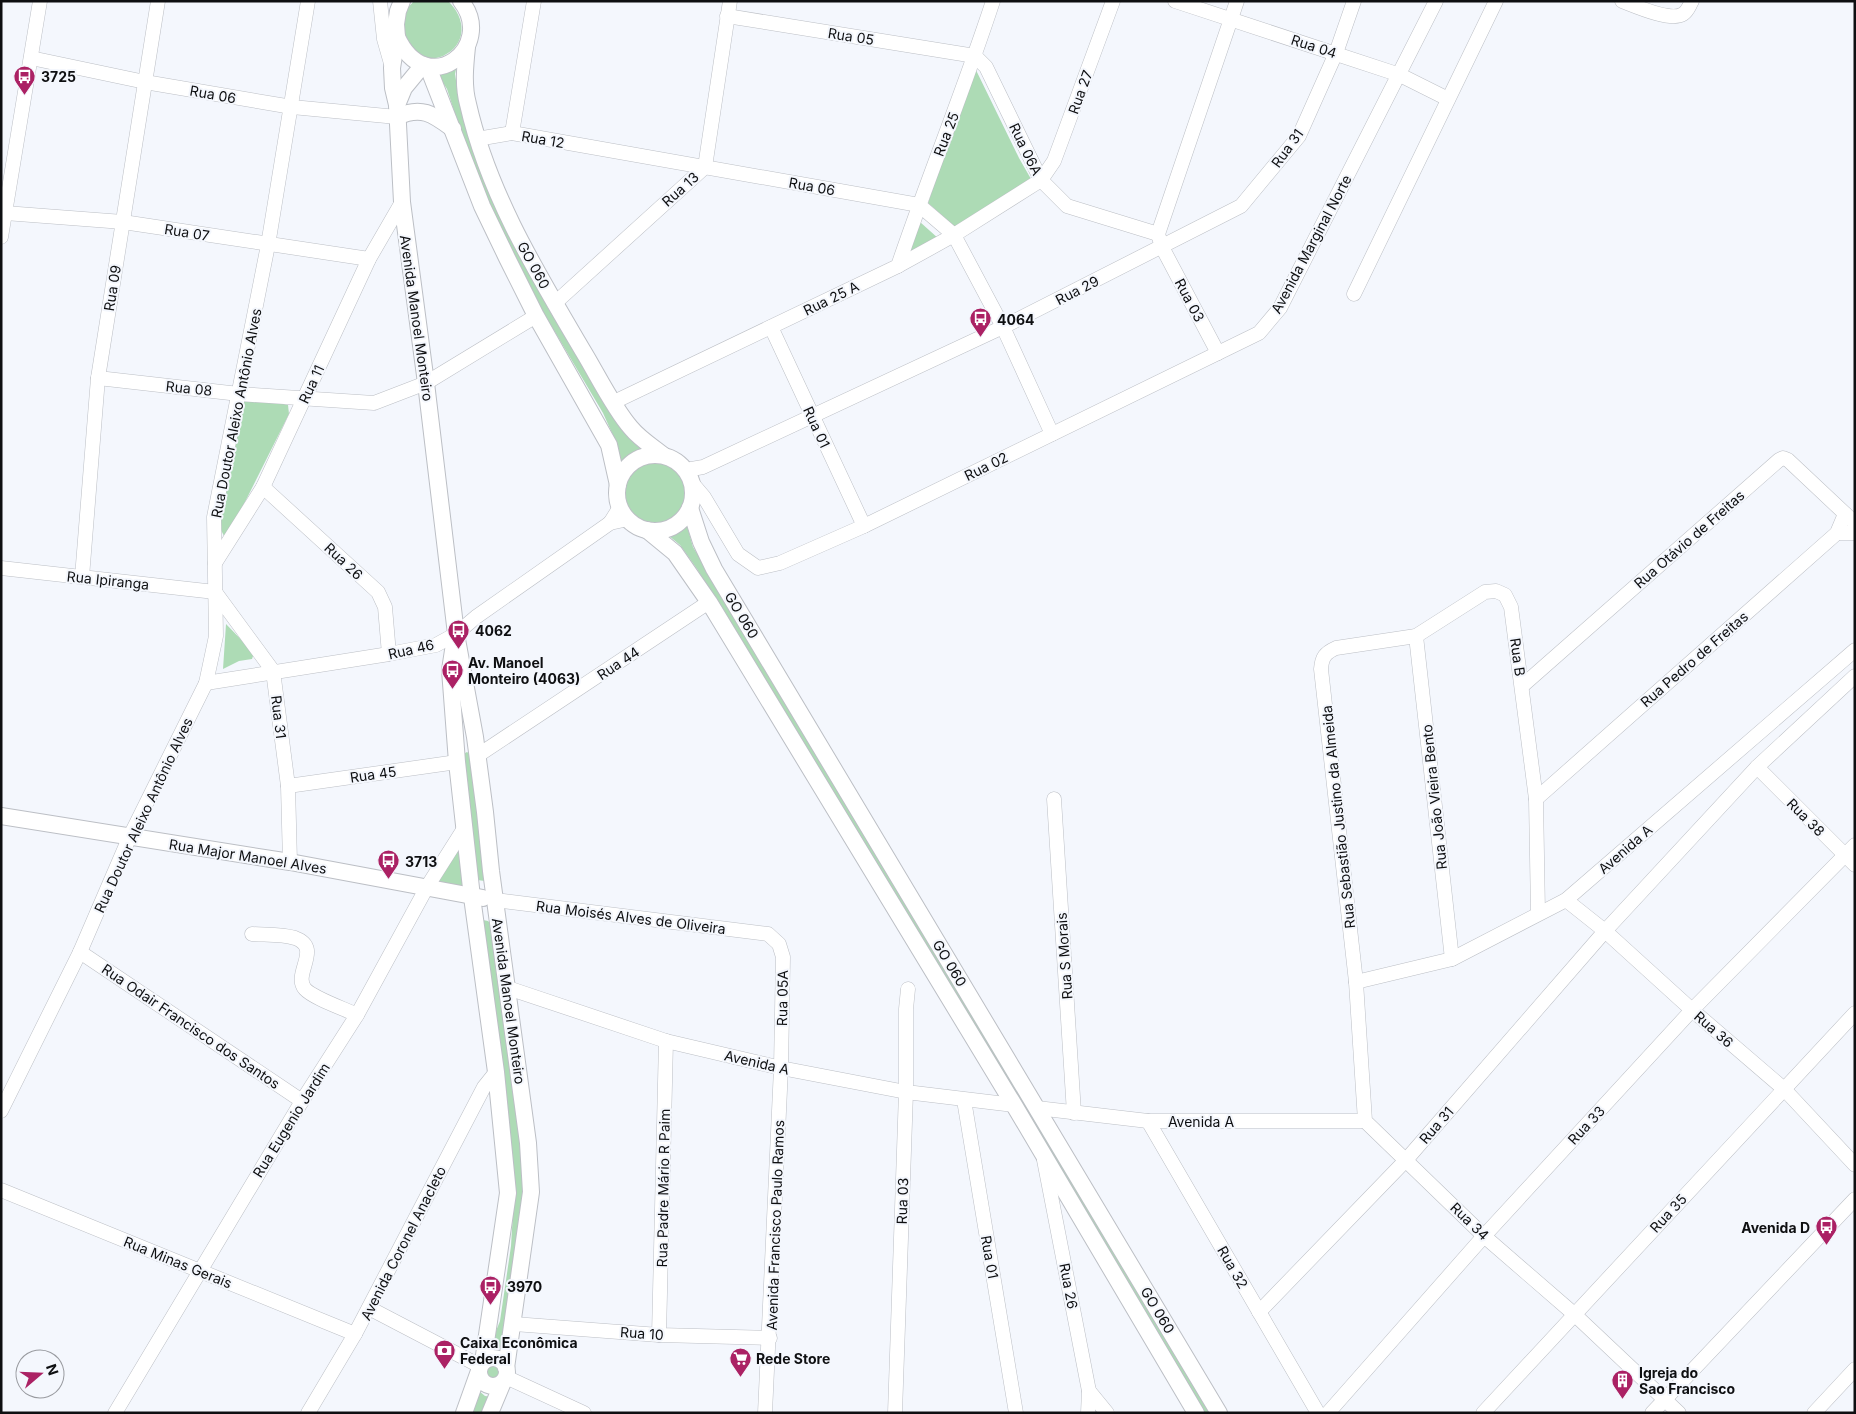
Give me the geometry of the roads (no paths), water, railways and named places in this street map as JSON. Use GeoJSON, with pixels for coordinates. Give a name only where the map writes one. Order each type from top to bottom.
{"type":"FeatureCollection","features":[{"type":"Feature","properties":{"kind":"main road"},"geometry":{"type":"LineString","coordinates":[[392,68],[397,37],[396,24],[402,1]]}},
{"type":"Feature","properties":{"kind":"main road","name":"GO 060"},"geometry":{"type":"LineString","coordinates":[[461,1],[468,10],[472,33],[467,47],[465,73],[467,102],[477,139],[500,200],[555,303],[631,429],[663,455]]}},
{"type":"Feature","properties":{"kind":"main road"},"geometry":{"type":"LineString","coordinates":[[397,37],[403,50],[412,59],[425,66],[446,65],[458,58],[467,47]]}},
{"type":"Feature","properties":{"kind":"main road"},"geometry":{"type":"LineString","coordinates":[[425,66],[404,88],[397,111],[404,114],[422,111],[433,115],[453,129]]}},
{"type":"Feature","properties":{"kind":"main road","name":"GO 060"},"geometry":{"type":"LineString","coordinates":[[425,66],[453,129],[482,206],[536,316],[609,445],[618,485]]}},
{"type":"Feature","properties":{"kind":"main road","name":"Avenida Manoel Monteiro"},"geometry":{"type":"LineString","coordinates":[[392,68],[397,111],[402,202],[456,634],[475,737],[528,1143],[531,1192],[514,1324],[505,1376],[490,1413]]}},
{"type":"Feature","properties":{"kind":"main road"},"geometry":{"type":"LineString","coordinates":[[651,454],[663,455],[674,459],[690,478],[695,502],[680,522],[670,529],[647,530],[637,527],[624,513],[618,500],[618,485],[621,475],[628,465],[639,458],[651,454]]}},
{"type":"Feature","properties":{"kind":"main road","name":"GO 060"},"geometry":{"type":"LineString","coordinates":[[695,502],[701,542],[714,569],[1219,1413]]}},
{"type":"Feature","properties":{"kind":"main road","name":"GO 060"},"geometry":{"type":"LineString","coordinates":[[647,530],[675,553],[709,602],[1014,1106],[1196,1413]]}},
{"type":"Feature","properties":{"kind":"main road","name":"Avenida Manoel Monteiro"},"geometry":{"type":"LineString","coordinates":[[456,634],[450,670],[457,762],[472,897],[496,1072],[508,1193],[481,1366],[464,1413]]}},
{"type":"Feature","properties":{"kind":"main road"},"geometry":{"type":"LineString","coordinates":[[456,740],[475,737]]}},
{"type":"Feature","properties":{"kind":"main road","name":"Rua Major Manoel Alves"},"geometry":{"type":"LineString","coordinates":[[1,816],[290,862],[495,900]]}},
{"type":"Feature","properties":{"kind":"main road"},"geometry":{"type":"LineString","coordinates":[[492,1358],[496,1358],[504,1363],[505,1376],[493,1386],[487,1385],[480,1377],[481,1366],[492,1358]]}},
{"type":"Feature","properties":{"kind":"street"},"geometry":{"type":"LineString","coordinates":[[1,235],[40,1]]}},
{"type":"Feature","properties":{"kind":"street","name":"Rua 09"},"geometry":{"type":"LineString","coordinates":[[82,577],[98,378],[158,1]]}},
{"type":"Feature","properties":{"kind":"street","name":"Rua Doutor Aleixo Antônio Alves"},"geometry":{"type":"LineString","coordinates":[[1,1110],[80,952],[130,836],[206,683],[216,636],[214,517],[268,245],[308,1]]}},
{"type":"Feature","properties":{"kind":"street","name":"Avenida Manoel Monteiro"},"geometry":{"type":"LineString","coordinates":[[380,1],[384,39],[392,68]]}},
{"type":"Feature","properties":{"kind":"street","name":"Rua 12"},"geometry":{"type":"LineString","coordinates":[[534,1],[512,133],[704,167]]}},
{"type":"Feature","properties":{"kind":"street","name":"Rua 13"},"geometry":{"type":"LineString","coordinates":[[555,303],[704,167],[730,1]]}},
{"type":"Feature","properties":{"kind":"street","name":"Rua 25"},"geometry":{"type":"LineString","coordinates":[[898,266],[975,56],[993,1]]}},
{"type":"Feature","properties":{"kind":"street","name":"Rua 27"},"geometry":{"type":"LineString","coordinates":[[1041,180],[1054,161],[1113,1]]}},
{"type":"Feature","properties":{"kind":"street","name":"Rua 04"},"geometry":{"type":"LineString","coordinates":[[1175,1],[1400,75],[1448,99]]}},
{"type":"Feature","properties":{"kind":"street"},"geometry":{"type":"LineString","coordinates":[[1160,240],[1237,1]]}},
{"type":"Feature","properties":{"kind":"street","name":"Rua 31"},"geometry":{"type":"LineString","coordinates":[[1160,240],[1241,206],[1299,136],[1336,53],[1354,1]]}},
{"type":"Feature","properties":{"kind":"street","name":"Avenida Marginal Norte"},"geometry":{"type":"LineString","coordinates":[[1052,434],[1260,333],[1280,308],[1436,1]]}},
{"type":"Feature","properties":{"kind":"street"},"geometry":{"type":"LineString","coordinates":[[1354,294],[1496,1]]}},
{"type":"Feature","properties":{"kind":"street"},"geometry":{"type":"LineString","coordinates":[[1622,1],[1669,16],[1683,14],[1688,10],[1692,1]]}},
{"type":"Feature","properties":{"kind":"street","name":"Rua 05"},"geometry":{"type":"LineString","coordinates":[[727,16],[975,56]]}},
{"type":"Feature","properties":{"kind":"street","name":"Rua 06A"},"geometry":{"type":"LineString","coordinates":[[975,56],[986,67],[1041,180],[1067,206],[1160,240]]}},
{"type":"Feature","properties":{"kind":"street","name":"Rua 06"},"geometry":{"type":"LineString","coordinates":[[31,58],[146,82],[292,107],[397,111]]}},
{"type":"Feature","properties":{"kind":"street"},"geometry":{"type":"LineString","coordinates":[[477,139],[512,133]]}},
{"type":"Feature","properties":{"kind":"street","name":"Rua 06"},"geometry":{"type":"LineString","coordinates":[[704,167],[919,205]]}},
{"type":"Feature","properties":{"kind":"street","name":"Rua 25 A"},"geometry":{"type":"LineString","coordinates":[[614,402],[898,266],[954,235],[1041,180]]}},
{"type":"Feature","properties":{"kind":"street","name":"Rua 11"},"geometry":{"type":"LineString","coordinates":[[214,563],[263,487],[369,259],[402,202]]}},
{"type":"Feature","properties":{"kind":"street"},"geometry":{"type":"LineString","coordinates":[[919,205],[954,235],[1003,327],[1052,434]]}},
{"type":"Feature","properties":{"kind":"street","name":"Rua 07"},"geometry":{"type":"LineString","coordinates":[[5,213],[123,222],[369,259]]}},
{"type":"Feature","properties":{"kind":"street","name":"Rua 29"},"geometry":{"type":"LineString","coordinates":[[690,478],[703,467],[1003,327],[1160,240]]}},
{"type":"Feature","properties":{"kind":"street","name":"Rua 03"},"geometry":{"type":"LineString","coordinates":[[1160,240],[1218,353]]}},
{"type":"Feature","properties":{"kind":"street"},"geometry":{"type":"LineString","coordinates":[[426,383],[536,316]]}},
{"type":"Feature","properties":{"kind":"street","name":"Rua 01"},"geometry":{"type":"LineString","coordinates":[[771,327],[864,526]]}},
{"type":"Feature","properties":{"kind":"street","name":"Rua 08"},"geometry":{"type":"LineString","coordinates":[[98,378],[239,394],[374,403],[426,383]]}},
{"type":"Feature","properties":{"kind":"street","name":"Rua 02"},"geometry":{"type":"LineString","coordinates":[[695,502],[738,554],[758,568],[780,563],[864,526],[1052,434]]}},
{"type":"Feature","properties":{"kind":"street","name":"Rua Otávio de Freitas"},"geometry":{"type":"LineString","coordinates":[[1522,686],[1779,460],[1783,458],[1788,460],[1850,519]]}},
{"type":"Feature","properties":{"kind":"street","name":"Rua 26"},"geometry":{"type":"LineString","coordinates":[[263,487],[378,592],[385,606],[389,654]]}},
{"type":"Feature","properties":{"kind":"street","name":"Rua 46"},"geometry":{"type":"LineString","coordinates":[[206,683],[436,645],[456,634],[476,617],[624,513]]}},
{"type":"Feature","properties":{"kind":"street","name":"Rua Pedro de Freitas"},"geometry":{"type":"LineString","coordinates":[[1536,799],[1850,519]]}},
{"type":"Feature","properties":{"kind":"street"},"geometry":{"type":"LineString","coordinates":[[1836,533],[1855,533]]}},
{"type":"Feature","properties":{"kind":"street","name":"Rua Ipiranga"},"geometry":{"type":"LineString","coordinates":[[1,568],[215,592]]}},
{"type":"Feature","properties":{"kind":"street","name":"Rua B"},"geometry":{"type":"LineString","coordinates":[[1327,652],[1336,648],[1416,636],[1486,592],[1496,591],[1505,595],[1511,607],[1536,799],[1538,913]]}},
{"type":"Feature","properties":{"kind":"street","name":"Rua 31"},"geometry":{"type":"LineString","coordinates":[[215,592],[274,671],[288,786],[290,862]]}},
{"type":"Feature","properties":{"kind":"street","name":"Rua 44"},"geometry":{"type":"LineString","coordinates":[[477,756],[709,602]]}},
{"type":"Feature","properties":{"kind":"street","name":"Rua João Vieira Bento"},"geometry":{"type":"LineString","coordinates":[[1416,636],[1452,959]]}},
{"type":"Feature","properties":{"kind":"street","name":"Avenida A"},"geometry":{"type":"LineString","coordinates":[[1356,982],[1452,959],[1566,900],[1855,650]]}},
{"type":"Feature","properties":{"kind":"street","name":"Rua Sebastião Justino da Almeida"},"geometry":{"type":"LineString","coordinates":[[1327,652],[1322,659],[1321,669],[1356,982]]}},
{"type":"Feature","properties":{"kind":"street"},"geometry":{"type":"LineString","coordinates":[[1605,931],[1757,767],[1855,676]]}},
{"type":"Feature","properties":{"kind":"street"},"geometry":{"type":"LineString","coordinates":[[1758,734],[1774,751]]}},
{"type":"Feature","properties":{"kind":"street","name":"Rua 45"},"geometry":{"type":"LineString","coordinates":[[288,786],[457,762]]}},
{"type":"Feature","properties":{"kind":"street","name":"Rua 38"},"geometry":{"type":"LineString","coordinates":[[1757,767],[1850,861]]}},
{"type":"Feature","properties":{"kind":"street","name":"Rua S Morais"},"geometry":{"type":"LineString","coordinates":[[1054,799],[1074,1113]]}},
{"type":"Feature","properties":{"kind":"street","name":"Rua Eugenio Jardim"},"geometry":{"type":"LineString","coordinates":[[115,1413],[198,1270],[357,1015],[427,887],[465,827]]}},
{"type":"Feature","properties":{"kind":"street","name":"Rua 33"},"geometry":{"type":"LineString","coordinates":[[1328,1413],[1484,1236],[1692,1010],[1850,861],[1855,845]]}},
{"type":"Feature","properties":{"kind":"street","name":"Rua Moisés Alves de Oliveira"},"geometry":{"type":"LineString","coordinates":[[495,900],[768,934]]}},
{"type":"Feature","properties":{"kind":"street","name":"Rua 36"},"geometry":{"type":"LineString","coordinates":[[1566,900],[1605,931],[1692,1010],[1784,1089],[1855,1165]]}},
{"type":"Feature","properties":{"kind":"street","name":"Rua 31"},"geometry":{"type":"LineString","coordinates":[[1259,1312],[1406,1160],[1605,931]]}},
{"type":"Feature","properties":{"kind":"street"},"geometry":{"type":"LineString","coordinates":[[252,934],[294,938],[303,943],[308,953],[302,980],[304,988],[357,1015]]}},
{"type":"Feature","properties":{"kind":"street","name":"Rua 05A"},"geometry":{"type":"LineString","coordinates":[[768,934],[780,944],[783,957],[781,1068]]}},
{"type":"Feature","properties":{"kind":"street","name":"Rua Odair Francisco dos Santos"},"geometry":{"type":"LineString","coordinates":[[80,952],[302,1101]]}},
{"type":"Feature","properties":{"kind":"street"},"geometry":{"type":"LineString","coordinates":[[1356,982],[1365,1121]]}},
{"type":"Feature","properties":{"kind":"street","name":"Avenida A"},"geometry":{"type":"LineString","coordinates":[[508,988],[666,1041],[781,1068],[906,1092],[1014,1106]]}},
{"type":"Feature","properties":{"kind":"street","name":"Rua 03"},"geometry":{"type":"LineString","coordinates":[[895,1413],[908,989]]}},
{"type":"Feature","properties":{"kind":"street","name":"Rua 35"},"geometry":{"type":"LineString","coordinates":[[1483,1413],[1855,1013]]}},
{"type":"Feature","properties":{"kind":"street","name":"Rua Padre Mário R Paim"},"geometry":{"type":"LineString","coordinates":[[659,1335],[666,1041]]}},
{"type":"Feature","properties":{"kind":"street","name":"Avenida Francisco Paulo Ramos"},"geometry":{"type":"LineString","coordinates":[[765,1413],[770,1338],[781,1068]]}},
{"type":"Feature","properties":{"kind":"street","name":"Avenida Coronel Anacleto"},"geometry":{"type":"LineString","coordinates":[[308,1413],[355,1334],[484,1087],[496,1072]]}},
{"type":"Feature","properties":{"kind":"street","name":"Rua 01"},"geometry":{"type":"LineString","coordinates":[[964,1100],[1016,1413]]}},
{"type":"Feature","properties":{"kind":"street","name":"Avenida A"},"geometry":{"type":"LineString","coordinates":[[1037,1108],[1148,1121],[1365,1121]]}},
{"type":"Feature","properties":{"kind":"street","name":"Rua 32"},"geometry":{"type":"LineString","coordinates":[[1148,1121],[1318,1413]]}},
{"type":"Feature","properties":{"kind":"street","name":"Rua 34"},"geometry":{"type":"LineString","coordinates":[[1365,1121],[1484,1236],[1574,1314],[1679,1413]]}},
{"type":"Feature","properties":{"kind":"street","name":"Rua 26"},"geometry":{"type":"LineString","coordinates":[[1044,1159],[1090,1391],[1088,1413]]}},
{"type":"Feature","properties":{"kind":"street","name":"Rua Minas Gerais"},"geometry":{"type":"LineString","coordinates":[[1,1190],[355,1334]]}},
{"type":"Feature","properties":{"kind":"street"},"geometry":{"type":"LineString","coordinates":[[1652,1413],[1664,1398],[1855,1199]]}},
{"type":"Feature","properties":{"kind":"street"},"geometry":{"type":"LineString","coordinates":[[369,1308],[481,1366]]}},
{"type":"Feature","properties":{"kind":"street","name":"Rua 10"},"geometry":{"type":"LineString","coordinates":[[514,1324],[659,1335],[770,1338]]}},
{"type":"Feature","properties":{"kind":"street"},"geometry":{"type":"LineString","coordinates":[[1814,1413],[1855,1369]]}},
{"type":"Feature","properties":{"kind":"street"},"geometry":{"type":"LineString","coordinates":[[505,1376],[584,1413]]}},
{"type":"Feature","properties":{"kind":"street"},"geometry":{"type":"LineString","coordinates":[[1090,1391],[1107,1413]]}},
{"type":"Feature","properties":{"kind":"place","name":"3725"},"geometry":{"type":"Point","coordinates":[25,95]}},
{"type":"Feature","properties":{"kind":"place","name":"4064"},"geometry":{"type":"Point","coordinates":[981,338]}},
{"type":"Feature","properties":{"kind":"place","name":"4062"},"geometry":{"type":"Point","coordinates":[459,649]}},
{"type":"Feature","properties":{"kind":"place","name":"Av. Manoel Monteiro (4063)"},"geometry":{"type":"Point","coordinates":[452,689]}},
{"type":"Feature","properties":{"kind":"place","name":"3713"},"geometry":{"type":"Point","coordinates":[389,880]}},
{"type":"Feature","properties":{"kind":"place","name":"Avenida D"},"geometry":{"type":"Point","coordinates":[1826,1246]}},
{"type":"Feature","properties":{"kind":"place","name":"3970"},"geometry":{"type":"Point","coordinates":[491,1305]}},
{"type":"Feature","properties":{"kind":"place","name":"Caixa Econômica Federal"},"geometry":{"type":"Point","coordinates":[444,1369]}},
{"type":"Feature","properties":{"kind":"place","name":"Rede Store"},"geometry":{"type":"Point","coordinates":[740,1377]}},
{"type":"Feature","properties":{"kind":"place","name":"Igreja do Sao Francisco"},"geometry":{"type":"Point","coordinates":[1623,1399]}}]}
